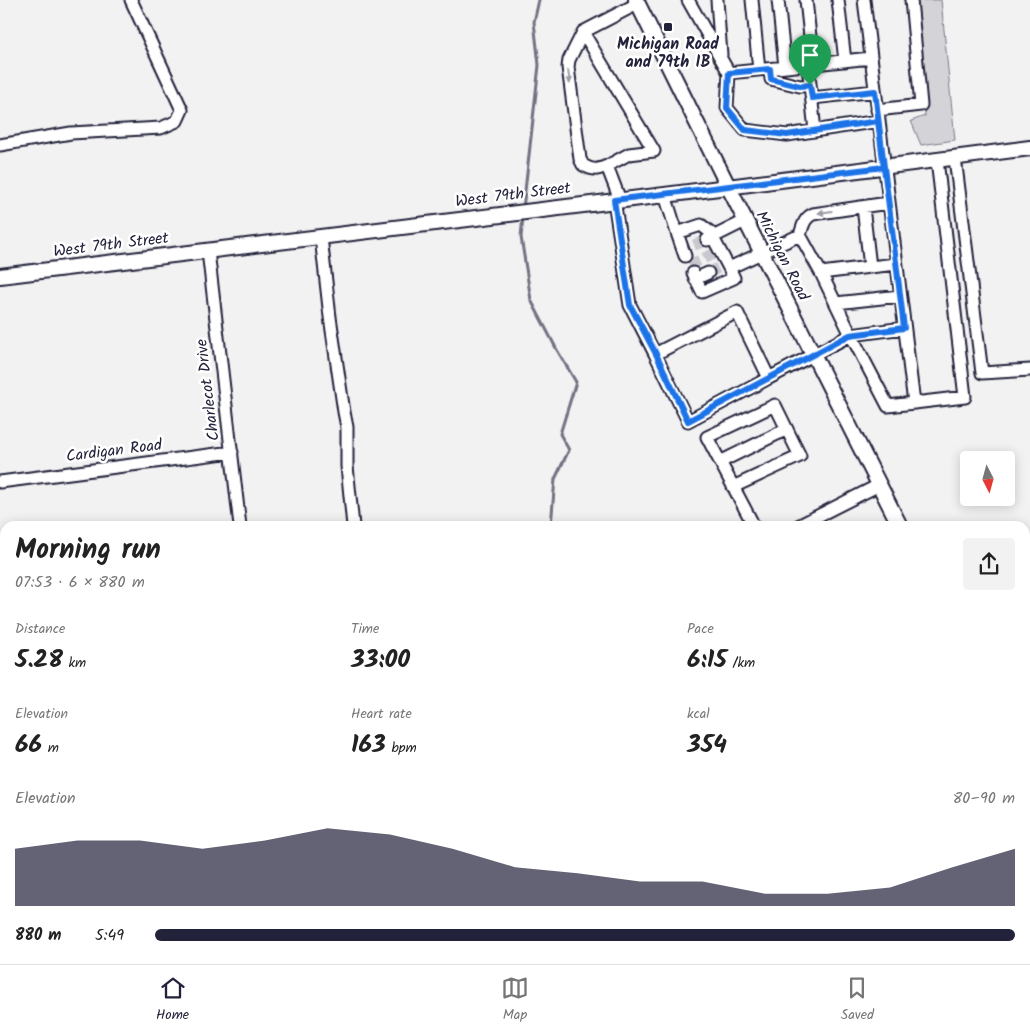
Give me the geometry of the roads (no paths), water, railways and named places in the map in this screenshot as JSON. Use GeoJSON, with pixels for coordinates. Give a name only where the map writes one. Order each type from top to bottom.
{"type":"FeatureCollection","features":[{"type":"Feature","properties":{"kind":"main road","name":"Michigan Road"},"geometry":{"type":"LineString","coordinates":[[637,2],[745,221],[897,521]]}},
{"type":"Feature","properties":{"kind":"main road","name":"West 79th Street"},"geometry":{"type":"LineString","coordinates":[[0,276],[666,195],[1030,148]]}},
{"type":"Feature","properties":{"kind":"street"},"geometry":{"type":"LineString","coordinates":[[0,146],[71,133],[161,128],[177,121],[182,110],[131,0]]}},
{"type":"Feature","properties":{"kind":"street"},"geometry":{"type":"LineString","coordinates":[[688,0],[729,73],[727,108],[745,130],[787,135],[815,131],[921,105],[911,0]]}},
{"type":"Feature","properties":{"kind":"street"},"geometry":{"type":"LineString","coordinates":[[717,0],[721,60]]}},
{"type":"Feature","properties":{"kind":"street"},"geometry":{"type":"LineString","coordinates":[[752,0],[764,70],[771,79],[800,86],[810,85]]}},
{"type":"Feature","properties":{"kind":"street"},"geometry":{"type":"LineString","coordinates":[[778,0],[785,67]]}},
{"type":"Feature","properties":{"kind":"street"},"geometry":{"type":"LineString","coordinates":[[806,0],[810,85],[815,131]]}},
{"type":"Feature","properties":{"kind":"street"},"geometry":{"type":"LineString","coordinates":[[838,0],[844,61]]}},
{"type":"Feature","properties":{"kind":"street"},"geometry":{"type":"LineString","coordinates":[[864,0],[914,403]]}},
{"type":"Feature","properties":{"kind":"street"},"geometry":{"type":"LineString","coordinates":[[583,32],[654,151],[629,154],[598,170],[590,169],[583,165],[580,159],[568,67],[569,60],[583,32],[637,2]]}},
{"type":"Feature","properties":{"kind":"street"},"geometry":{"type":"LineString","coordinates":[[729,73],[871,58]]}},
{"type":"Feature","properties":{"kind":"street"},"geometry":{"type":"LineString","coordinates":[[812,98],[875,91]]}},
{"type":"Feature","properties":{"kind":"street"},"geometry":{"type":"LineString","coordinates":[[955,158],[982,373],[1030,370]]}},
{"type":"Feature","properties":{"kind":"street"},"geometry":{"type":"LineString","coordinates":[[800,234],[888,406],[965,397],[937,160]]}},
{"type":"Feature","properties":{"kind":"street"},"geometry":{"type":"LineString","coordinates":[[608,166],[617,200],[630,305],[688,421],[850,335],[904,328]]}},
{"type":"Feature","properties":{"kind":"street"},"geometry":{"type":"LineString","coordinates":[[666,195],[677,233],[687,250]]}},
{"type":"Feature","properties":{"kind":"street"},"geometry":{"type":"LineString","coordinates":[[725,267],[800,234],[805,220],[813,214],[888,203]]}},
{"type":"Feature","properties":{"kind":"street"},"geometry":{"type":"LineString","coordinates":[[863,207],[870,267]]}},
{"type":"Feature","properties":{"kind":"street"},"geometry":{"type":"LineString","coordinates":[[710,238],[745,221]]}},
{"type":"Feature","properties":{"kind":"street"},"geometry":{"type":"LineString","coordinates":[[677,233],[701,225],[710,232],[710,238],[717,252],[725,267],[734,278],[702,292],[694,276],[708,273]]}},
{"type":"Feature","properties":{"kind":"street"},"geometry":{"type":"LineString","coordinates":[[321,237],[333,336],[347,426],[347,466],[352,521]]}},
{"type":"Feature","properties":{"kind":"street","name":"Charlecot Drive"},"geometry":{"type":"LineString","coordinates":[[208,251],[239,521]]}},
{"type":"Feature","properties":{"kind":"street"},"geometry":{"type":"LineString","coordinates":[[821,273],[896,264]]}},
{"type":"Feature","properties":{"kind":"street"},"geometry":{"type":"LineString","coordinates":[[836,303],[900,296]]}},
{"type":"Feature","properties":{"kind":"street"},"geometry":{"type":"LineString","coordinates":[[656,354],[737,312],[769,378]]}},
{"type":"Feature","properties":{"kind":"street"},"geometry":{"type":"LineString","coordinates":[[733,487],[800,456],[774,405],[707,437],[733,487],[751,521]]}},
{"type":"Feature","properties":{"kind":"street"},"geometry":{"type":"LineString","coordinates":[[720,462],[787,429]]}},
{"type":"Feature","properties":{"kind":"street","name":"Cardigan Road"},"geometry":{"type":"LineString","coordinates":[[0,482],[232,452]]}},
{"type":"Feature","properties":{"kind":"street"},"geometry":{"type":"LineString","coordinates":[[808,521],[879,485]]}},
{"type":"Feature","properties":{"kind":"waterway"},"geometry":{"type":"LineString","coordinates":[[523,209],[539,65],[534,22],[539,0]]}},
{"type":"Feature","properties":{"kind":"waterway"},"geometry":{"type":"LineString","coordinates":[[523,217],[521,237],[531,300],[576,382],[560,434],[569,450],[555,479],[551,521]]}},
{"type":"Feature","properties":{"kind":"tunnel"},"geometry":{"type":"LineString","coordinates":[[694,245],[707,240]]}},
{"type":"Feature","properties":{"kind":"tunnel"},"geometry":{"type":"LineString","coordinates":[[689,265],[713,254]]}},
{"type":"Feature","properties":{"kind":"tunnel"},"geometry":{"type":"LineString","coordinates":[[708,273],[720,267]]}},
{"type":"Feature","properties":{"kind":"place","name":"Michigan Road and 79th IB"},"geometry":{"type":"Point","coordinates":[668,27]}}]}
